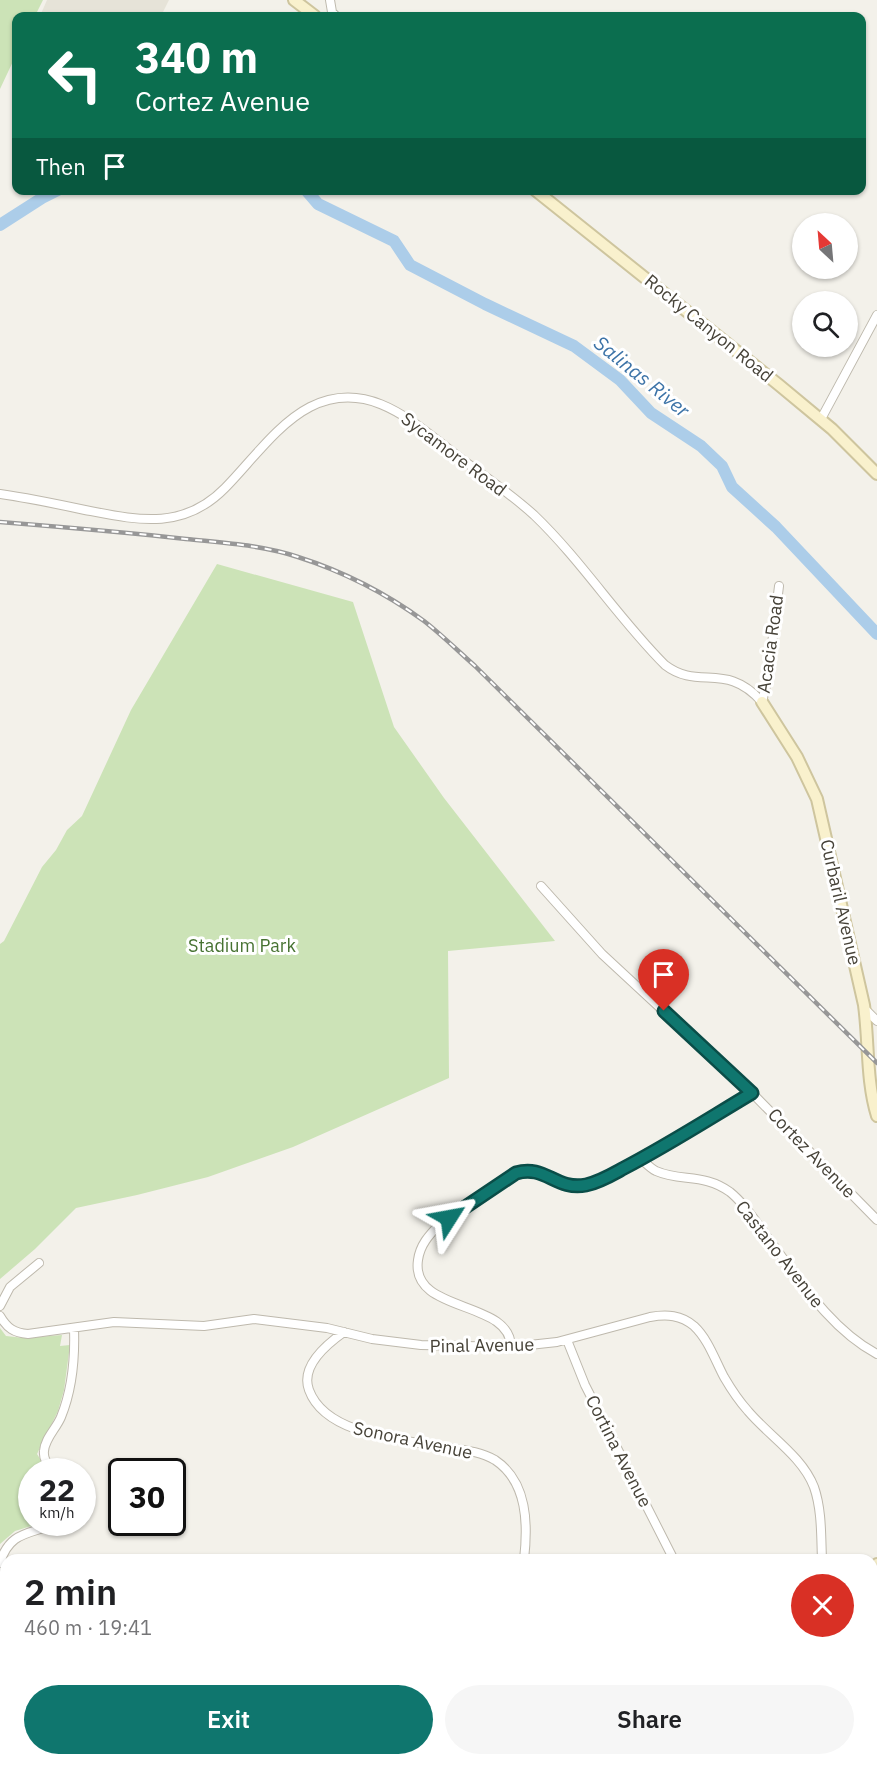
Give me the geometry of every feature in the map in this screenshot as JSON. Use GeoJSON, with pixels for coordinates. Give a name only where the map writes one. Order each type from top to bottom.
{"type":"FeatureCollection","features":[{"type":"Feature","properties":{"kind":"street"},"geometry":{"type":"LineString","coordinates":[[294,0],[310,12]]}},
{"type":"Feature","properties":{"kind":"street","name":"Rocky Canyon Road"},"geometry":{"type":"LineString","coordinates":[[541,195],[821,419],[877,474]]}},
{"type":"Feature","properties":{"kind":"street"},"geometry":{"type":"LineString","coordinates":[[821,419],[877,315]]}},
{"type":"Feature","properties":{"kind":"street","name":"Sycamore Road"},"geometry":{"type":"LineString","coordinates":[[0,494],[138,519],[180,516],[204,505],[222,490],[286,424],[302,411],[323,402],[338,399],[376,402],[405,415],[532,514],[562,545],[667,667],[685,676],[728,678],[747,687],[762,702]]}},
{"type":"Feature","properties":{"kind":"street","name":"Acacia Road"},"geometry":{"type":"LineString","coordinates":[[762,702],[768,677],[779,586]]}},
{"type":"Feature","properties":{"kind":"street","name":"Curbaril Avenue"},"geometry":{"type":"LineString","coordinates":[[762,702],[797,757],[817,799],[865,1009],[870,1078],[877,1116]]}},
{"type":"Feature","properties":{"kind":"street","name":"Cortez Avenue"},"geometry":{"type":"LineString","coordinates":[[541,886],[602,954],[752,1093],[877,1220]]}},
{"type":"Feature","properties":{"kind":"street"},"geometry":{"type":"LineString","coordinates":[[865,1009],[877,1021]]}},
{"type":"Feature","properties":{"kind":"street"},"geometry":{"type":"LineString","coordinates":[[511,1347],[511,1340],[496,1321],[435,1294],[425,1285],[418,1267],[421,1250],[439,1225],[516,1173],[536,1171],[562,1184],[579,1186],[601,1179],[641,1159],[752,1093]]}},
{"type":"Feature","properties":{"kind":"street","name":"Castano Avenue"},"geometry":{"type":"LineString","coordinates":[[641,1159],[657,1171],[702,1179],[732,1194],[750,1213],[818,1303],[855,1340],[877,1354]]}},
{"type":"Feature","properties":{"kind":"street"},"geometry":{"type":"LineString","coordinates":[[0,1306],[10,1287],[39,1263]]}},
{"type":"Feature","properties":{"kind":"street","name":"Pinal Avenue"},"geometry":{"type":"LineString","coordinates":[[0,1316],[9,1328],[22,1334],[114,1322],[204,1326],[254,1319],[327,1328],[372,1339],[421,1345],[511,1347],[535,1346],[567,1340],[662,1315],[676,1317],[694,1327],[704,1338],[725,1379],[747,1410],[806,1472],[814,1487],[819,1514],[822,1554]]}},
{"type":"Feature","properties":{"kind":"street"},"geometry":{"type":"LineString","coordinates":[[45,1458],[45,1444],[61,1416],[70,1385],[74,1329]]}},
{"type":"Feature","properties":{"kind":"street","name":"Sonora Avenue"},"geometry":{"type":"LineString","coordinates":[[344,1332],[328,1343],[308,1371],[308,1388],[317,1406],[331,1418],[360,1432],[463,1450],[495,1460],[513,1478],[519,1490],[527,1530],[525,1554]]}},
{"type":"Feature","properties":{"kind":"street","name":"Cortina Avenue"},"geometry":{"type":"LineString","coordinates":[[567,1340],[585,1385],[671,1554]]}},
{"type":"Feature","properties":{"kind":"street"},"geometry":{"type":"LineString","coordinates":[[4,1554],[6,1548],[19,1536]]}},
{"type":"Feature","properties":{"kind":"shaded area"},"geometry":{"type":"Polygon","coordinates":[[[47,0],[169,0],[163,12],[42,12],[47,0]]]}},
{"type":"Feature","properties":{"kind":"green space"},"geometry":{"type":"Polygon","coordinates":[[[0,0],[43,0],[37,12],[12,12],[12,64],[0,89],[0,0]]]}},
{"type":"Feature","properties":{"kind":"green space","name":"Stadium Park"},"geometry":{"type":"Polygon","coordinates":[[[217,564],[353,602],[394,727],[444,798],[555,941],[448,951],[449,1078],[293,1147],[208,1177],[76,1208],[35,1249],[0,1279],[0,944],[4,941],[42,867],[56,850],[67,830],[82,816],[131,710],[217,564]]]}},
{"type":"Feature","properties":{"kind":"green space"},"geometry":{"type":"Polygon","coordinates":[[[0,1328],[6,1336],[24,1338],[62,1335],[60,1346],[70,1345],[64,1390],[58,1411],[37,1454],[40,1458],[18,1458],[18,1530],[0,1544],[0,1328]]]}},
{"type":"Feature","properties":{"kind":"waterway","name":"Salinas River"},"geometry":{"type":"LineString","coordinates":[[0,225],[48,195]]}},
{"type":"Feature","properties":{"kind":"waterway","name":"Salinas River"},"geometry":{"type":"LineString","coordinates":[[310,195],[318,204],[394,241],[410,265],[574,346],[620,380],[651,413],[701,446],[722,466],[732,487],[776,527],[877,634]]}},
{"type":"Feature","properties":{"kind":"railway"},"geometry":{"type":"LineString","coordinates":[[0,522],[163,536],[271,550],[331,569],[364,584],[410,611],[431,626],[475,666],[877,1063]]}},
{"type":"Feature","properties":{"kind":"route"},"geometry":{"type":"LineString","coordinates":[[449,1218],[516,1173],[523,1171],[536,1171],[570,1186],[590,1184],[607,1177],[752,1093],[664,1011]]}}]}
